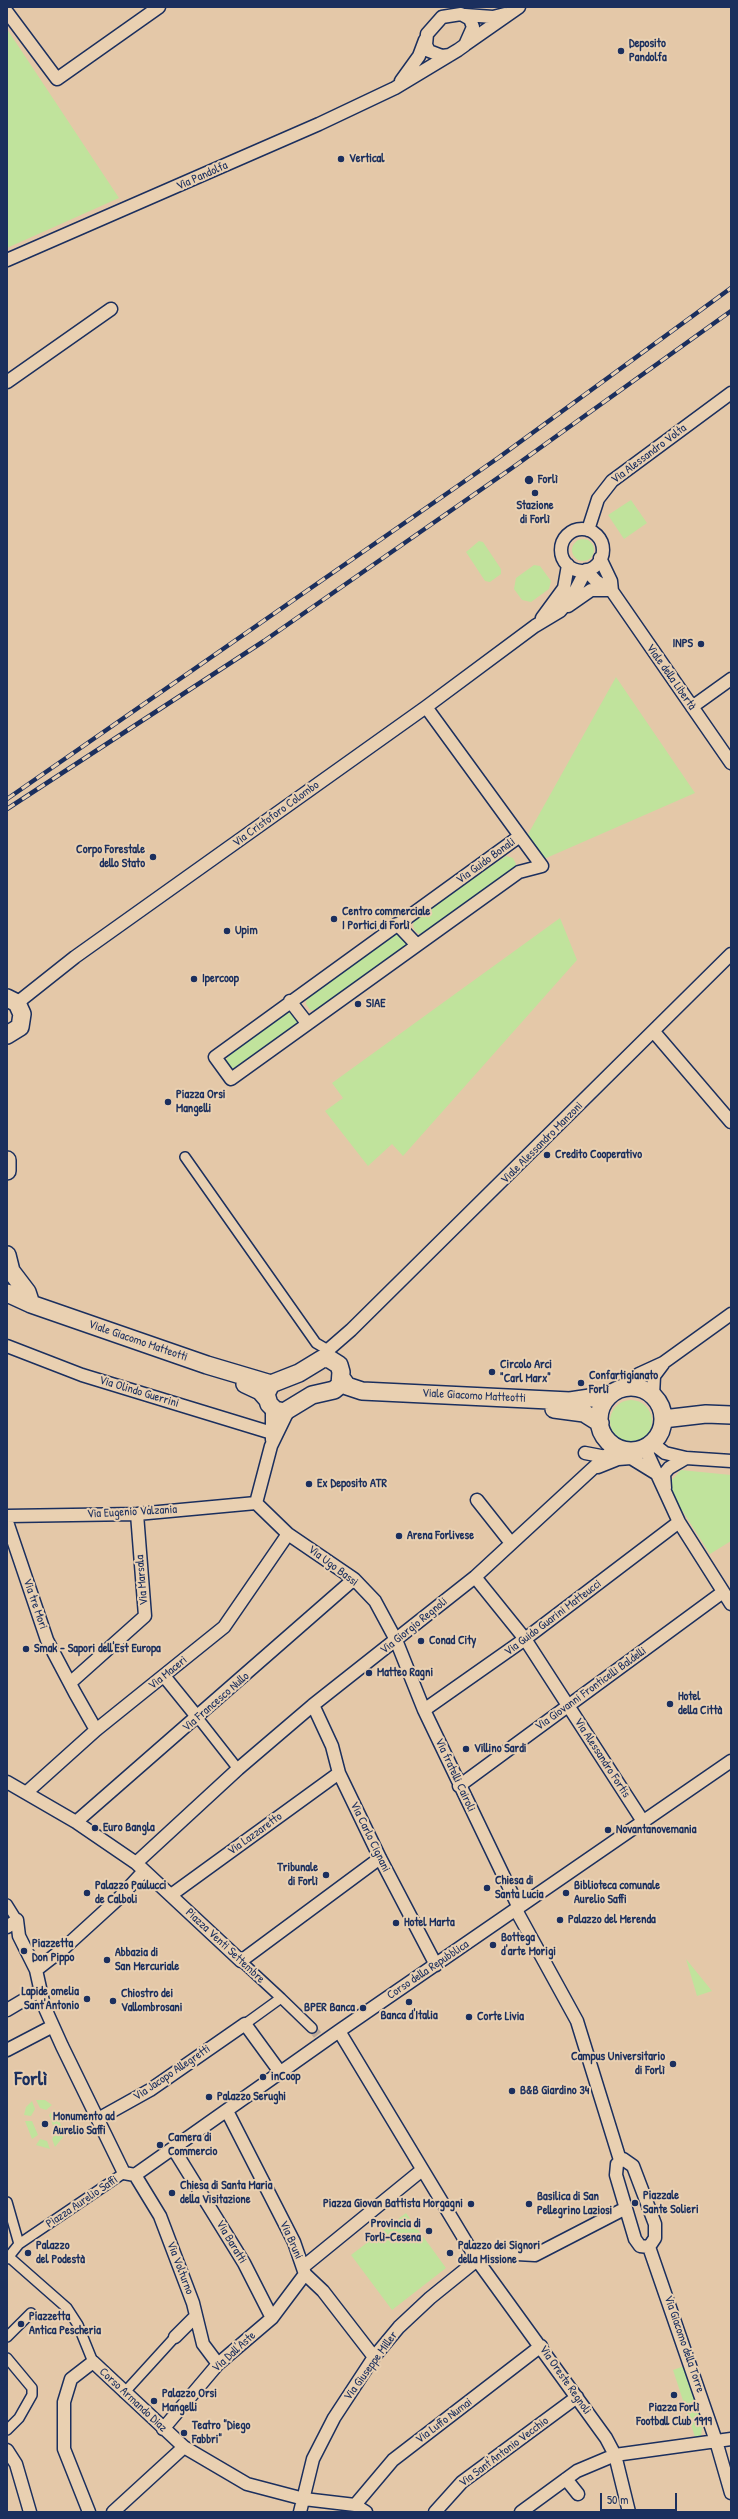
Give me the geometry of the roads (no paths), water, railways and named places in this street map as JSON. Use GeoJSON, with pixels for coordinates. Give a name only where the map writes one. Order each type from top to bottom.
{"type":"FeatureCollection","features":[{"type":"Feature","properties":{"kind":"main road"},"geometry":{"type":"LineString","coordinates":[[7,1035],[15,1031],[22,1021],[21,1008],[12,1000]]}},
{"type":"Feature","properties":{"kind":"main road"},"geometry":{"type":"LineString","coordinates":[[7,1160],[7,1171]]}},
{"type":"Feature","properties":{"kind":"main road"},"geometry":{"type":"LineString","coordinates":[[7,1255],[12,1271],[27,1292],[31,1304]]}},
{"type":"Feature","properties":{"kind":"main road","name":"Viale Giacomo Matteotti"},"geometry":{"type":"LineString","coordinates":[[7,1293],[31,1304],[207,1365],[274,1400]]}},
{"type":"Feature","properties":{"kind":"main road","name":"Viale Giacomo Matteotti"},"geometry":{"type":"LineString","coordinates":[[7,1307],[99,1334],[253,1386],[274,1400]]}},
{"type":"Feature","properties":{"kind":"main road"},"geometry":{"type":"LineString","coordinates":[[328,1356],[339,1365],[338,1384],[312,1395],[274,1400],[299,1373],[328,1356]]}},
{"type":"Feature","properties":{"kind":"main road","name":"Viale Giacomo Matteotti"},"geometry":{"type":"LineString","coordinates":[[338,1384],[362,1391],[570,1401],[610,1395]]}},
{"type":"Feature","properties":{"kind":"main road","name":"Viale Giacomo Matteotti"},"geometry":{"type":"LineString","coordinates":[[338,1384],[362,1398],[569,1410],[584,1413],[600,1424]]}},
{"type":"Feature","properties":{"kind":"main road"},"geometry":{"type":"LineString","coordinates":[[655,1398],[663,1419],[661,1430],[648,1445],[630,1451],[611,1452],[600,1424],[602,1407],[610,1395],[625,1387],[640,1388],[671,1406],[706,1414]]}},
{"type":"Feature","properties":{"kind":"main road"},"geometry":{"type":"LineString","coordinates":[[663,1419],[706,1414],[731,1415]]}},
{"type":"Feature","properties":{"kind":"street"},"geometry":{"type":"LineString","coordinates":[[7,12],[57,79],[159,7]]}},
{"type":"Feature","properties":{"kind":"street"},"geometry":{"type":"LineString","coordinates":[[433,25],[438,7]]}},
{"type":"Feature","properties":{"kind":"street","name":"Via Pandolfa"},"geometry":{"type":"LineString","coordinates":[[394,88],[409,71],[433,25],[442,18],[461,12],[493,17],[516,10]]}},
{"type":"Feature","properties":{"kind":"street","name":"Via Pandolfa"},"geometry":{"type":"LineString","coordinates":[[7,260],[291,136],[394,88],[450,55],[516,10]]}},
{"type":"Feature","properties":{"kind":"street"},"geometry":{"type":"LineString","coordinates":[[461,12],[473,27],[465,44]]}},
{"type":"Feature","properties":{"kind":"street"},"geometry":{"type":"LineString","coordinates":[[425,40],[429,51],[434,54],[450,55]]}},
{"type":"Feature","properties":{"kind":"street"},"geometry":{"type":"LineString","coordinates":[[7,382],[111,309]]}},
{"type":"Feature","properties":{"kind":"street","name":"Via Alessandro Volta"},"geometry":{"type":"LineString","coordinates":[[588,530],[598,499],[612,480],[731,393]]}},
{"type":"Feature","properties":{"kind":"street"},"geometry":{"type":"LineString","coordinates":[[574,530],[588,530],[598,538],[602,544],[600,558],[597,564],[586,570],[574,569],[568,565],[561,554],[563,540],[574,530]]}},
{"type":"Feature","properties":{"kind":"street","name":"Viale della Libertà"},"geometry":{"type":"LineString","coordinates":[[600,558],[611,581],[612,591]]}},
{"type":"Feature","properties":{"kind":"street"},"geometry":{"type":"LineString","coordinates":[[536,626],[564,588],[568,565]]}},
{"type":"Feature","properties":{"kind":"street"},"geometry":{"type":"LineString","coordinates":[[560,611],[572,597],[586,570]]}},
{"type":"Feature","properties":{"kind":"street","name":"Viale della Libertà"},"geometry":{"type":"LineString","coordinates":[[586,570],[596,581],[612,591],[731,762]]}},
{"type":"Feature","properties":{"kind":"street"},"geometry":{"type":"LineString","coordinates":[[536,626],[575,603],[591,590],[612,591]]}},
{"type":"Feature","properties":{"kind":"street","name":"Via Cristoforo Colombo"},"geometry":{"type":"LineString","coordinates":[[12,1000],[75,957],[426,707],[536,626]]}},
{"type":"Feature","properties":{"kind":"street"},"geometry":{"type":"LineString","coordinates":[[692,707],[731,679]]}},
{"type":"Feature","properties":{"kind":"street"},"geometry":{"type":"LineString","coordinates":[[426,707],[520,836]]}},
{"type":"Feature","properties":{"kind":"street","name":"Via Guido Bonali"},"geometry":{"type":"LineString","coordinates":[[520,836],[542,866],[519,872],[231,1079],[215,1057],[290,1001],[520,836]]}},
{"type":"Feature","properties":{"kind":"street"},"geometry":{"type":"LineString","coordinates":[[397,924],[416,945]]}},
{"type":"Feature","properties":{"kind":"street","name":"Viale Alessandro Manzoni"},"geometry":{"type":"LineString","coordinates":[[328,1356],[351,1330],[654,1032],[731,954]]}},
{"type":"Feature","properties":{"kind":"street"},"geometry":{"type":"LineString","coordinates":[[290,1001],[307,1023]]}},
{"type":"Feature","properties":{"kind":"street"},"geometry":{"type":"LineString","coordinates":[[654,1032],[731,1122]]}},
{"type":"Feature","properties":{"kind":"street"},"geometry":{"type":"LineString","coordinates":[[185,1157],[316,1343],[328,1356]]}},
{"type":"Feature","properties":{"kind":"street"},"geometry":{"type":"LineString","coordinates":[[625,1387],[639,1374],[663,1363],[731,1314]]}},
{"type":"Feature","properties":{"kind":"street","name":"Via Olindo Guerrini"},"geometry":{"type":"LineString","coordinates":[[7,1346],[82,1375],[272,1440]]}},
{"type":"Feature","properties":{"kind":"street"},"geometry":{"type":"LineString","coordinates":[[655,1398],[654,1376],[663,1363]]}},
{"type":"Feature","properties":{"kind":"street"},"geometry":{"type":"LineString","coordinates":[[256,1503],[272,1440],[274,1400]]}},
{"type":"Feature","properties":{"kind":"street"},"geometry":{"type":"LineString","coordinates":[[648,1445],[665,1453],[686,1458],[731,1461]]}},
{"type":"Feature","properties":{"kind":"street"},"geometry":{"type":"LineString","coordinates":[[648,1445],[658,1474],[679,1522],[731,1604]]}},
{"type":"Feature","properties":{"kind":"street"},"geometry":{"type":"LineString","coordinates":[[585,1453],[611,1452]]}},
{"type":"Feature","properties":{"kind":"street","name":"Via Giorgio Regnoli"},"geometry":{"type":"LineString","coordinates":[[36,1970],[63,1949],[119,1898],[140,1867],[238,1769],[312,1705],[475,1577],[611,1452]]}},
{"type":"Feature","properties":{"kind":"street"},"geometry":{"type":"LineString","coordinates":[[591,1470],[618,1459],[631,1458],[658,1474]]}},
{"type":"Feature","properties":{"kind":"street"},"geometry":{"type":"LineString","coordinates":[[665,1491],[664,1474],[669,1468],[686,1458]]}},
{"type":"Feature","properties":{"kind":"street"},"geometry":{"type":"LineString","coordinates":[[477,1500],[512,1543]]}},
{"type":"Feature","properties":{"kind":"street","name":"Via Eugenio Valzania"},"geometry":{"type":"LineString","coordinates":[[7,1516],[137,1514],[256,1503]]}},
{"type":"Feature","properties":{"kind":"street","name":"Via Ugo Bassi"},"geometry":{"type":"LineString","coordinates":[[256,1503],[288,1534],[354,1579],[375,1601],[396,1640]]}},
{"type":"Feature","properties":{"kind":"street","name":"Via Marsala"},"geometry":{"type":"LineString","coordinates":[[70,1683],[145,1616],[137,1514]]}},
{"type":"Feature","properties":{"kind":"street","name":"Via tre Mori"},"geometry":{"type":"LineString","coordinates":[[7,1522],[48,1640],[96,1730]]}},
{"type":"Feature","properties":{"kind":"street","name":"Via Guido Guarini Matteucci"},"geometry":{"type":"LineString","coordinates":[[424,1710],[525,1640],[679,1522]]}},
{"type":"Feature","properties":{"kind":"street","name":"Via Maceri"},"geometry":{"type":"LineString","coordinates":[[27,1792],[96,1730],[224,1628],[288,1534]]}},
{"type":"Feature","properties":{"kind":"street","name":"Via Alessandro Fortis"},"geometry":{"type":"LineString","coordinates":[[475,1577],[525,1640],[644,1823]]}},
{"type":"Feature","properties":{"kind":"street","name":"Via Francesco Nullo"},"geometry":{"type":"LineString","coordinates":[[76,1822],[198,1718],[354,1579]]}},
{"type":"Feature","properties":{"kind":"street","name":"Via Giovanni Fronticelli Baldelli"},"geometry":{"type":"LineString","coordinates":[[459,1786],[723,1592]]}},
{"type":"Feature","properties":{"kind":"street","name":"Via fratelli Cairoli"},"geometry":{"type":"LineString","coordinates":[[396,1640],[424,1710],[459,1786],[518,1909],[577,2021],[620,2160]]}},
{"type":"Feature","properties":{"kind":"street"},"geometry":{"type":"LineString","coordinates":[[164,1676],[238,1769]]}},
{"type":"Feature","properties":{"kind":"street","name":"Via Carlo Cignani"},"geometry":{"type":"LineString","coordinates":[[312,1705],[332,1746],[338,1773],[380,1858],[436,1965]]}},
{"type":"Feature","properties":{"kind":"street","name":"Corso della Repubblica"},"geometry":{"type":"LineString","coordinates":[[130,2174],[173,2148],[227,2111],[321,2040],[339,2031],[436,1965],[644,1823],[731,1761]]}},
{"type":"Feature","properties":{"kind":"street","name":"Via Lazzaretto"},"geometry":{"type":"LineString","coordinates":[[170,1895],[338,1773]]}},
{"type":"Feature","properties":{"kind":"street","name":"Piazza Venti Settembre"},"geometry":{"type":"LineString","coordinates":[[7,1782],[27,1792],[76,1822],[140,1867],[312,2028]]}},
{"type":"Feature","properties":{"kind":"street"},"geometry":{"type":"LineString","coordinates":[[241,1961],[380,1858]]}},
{"type":"Feature","properties":{"kind":"street"},"geometry":{"type":"LineString","coordinates":[[7,1904],[12,1923],[36,1970]]}},
{"type":"Feature","properties":{"kind":"street","name":"Piazza Aurelio Saffi"},"geometry":{"type":"LineString","coordinates":[[8,2258],[19,2244],[130,2174],[98,2119],[53,2026],[39,1991],[36,1970]]}},
{"type":"Feature","properties":{"kind":"street"},"geometry":{"type":"LineString","coordinates":[[7,2010],[39,1991]]}},
{"type":"Feature","properties":{"kind":"street"},"geometry":{"type":"LineString","coordinates":[[280,2072],[245,2024],[281,1998]]}},
{"type":"Feature","properties":{"kind":"street","name":"Via Jacopo Allegretti"},"geometry":{"type":"LineString","coordinates":[[98,2119],[150,2090],[245,2024]]}},
{"type":"Feature","properties":{"kind":"street"},"geometry":{"type":"LineString","coordinates":[[7,2050],[53,2026]]}},
{"type":"Feature","properties":{"kind":"street"},"geometry":{"type":"LineString","coordinates":[[339,2031],[477,2260]]}},
{"type":"Feature","properties":{"kind":"street","name":"Via Bruni"},"geometry":{"type":"LineString","coordinates":[[227,2111],[294,2242],[304,2270],[323,2291],[374,2357]]}},
{"type":"Feature","properties":{"kind":"street","name":"Via Baratti"},"geometry":{"type":"LineString","coordinates":[[173,2148],[244,2263],[272,2318]]}},
{"type":"Feature","properties":{"kind":"street"},"geometry":{"type":"LineString","coordinates":[[626,2159],[634,2166],[656,2231],[655,2238],[649,2247],[640,2246],[635,2239],[626,2208],[616,2175],[620,2160],[626,2159]]}},
{"type":"Feature","properties":{"kind":"street","name":"Via Dall'Aste"},"geometry":{"type":"LineString","coordinates":[[163,2429],[218,2364],[272,2318],[304,2270],[422,2170]]}},
{"type":"Feature","properties":{"kind":"street","name":"Via Volturno"},"geometry":{"type":"LineString","coordinates":[[130,2174],[160,2216],[193,2303],[203,2344],[218,2364]]}},
{"type":"Feature","properties":{"kind":"street"},"geometry":{"type":"LineString","coordinates":[[7,2202],[19,2244]]}},
{"type":"Feature","properties":{"kind":"street","name":"Via Giuseppe Miller"},"geometry":{"type":"LineString","coordinates":[[300,2512],[313,2459],[334,2418],[374,2357],[399,2327],[425,2303],[477,2260],[480,2252],[535,2255],[626,2208]]}},
{"type":"Feature","properties":{"kind":"street","name":"Via Giacomo della Torre"},"geometry":{"type":"LineString","coordinates":[[649,2247],[716,2441],[731,2493]]}},
{"type":"Feature","properties":{"kind":"street","name":"Corso Armando Diaz"},"geometry":{"type":"LineString","coordinates":[[8,2258],[67,2308],[78,2325],[93,2362],[124,2393],[184,2447],[247,2484],[304,2499],[355,2505],[366,2512]]}},
{"type":"Feature","properties":{"kind":"street","name":"Via Oreste Regnoli"},"geometry":{"type":"LineString","coordinates":[[477,2260],[577,2397],[614,2455],[629,2512]]}},
{"type":"Feature","properties":{"kind":"street"},"geometry":{"type":"LineString","coordinates":[[7,2337],[31,2314]]}},
{"type":"Feature","properties":{"kind":"street"},"geometry":{"type":"LineString","coordinates":[[124,2393],[175,2337],[196,2317]]}},
{"type":"Feature","properties":{"kind":"street","name":"Via Luffo Numai"},"geometry":{"type":"LineString","coordinates":[[355,2505],[393,2460],[541,2346]]}},
{"type":"Feature","properties":{"kind":"street"},"geometry":{"type":"LineString","coordinates":[[7,2358],[32,2388],[32,2395],[19,2418],[7,2430]]}},
{"type":"Feature","properties":{"kind":"street"},"geometry":{"type":"LineString","coordinates":[[89,2512],[64,2450],[64,2402],[71,2379],[93,2362]]}},
{"type":"Feature","properties":{"kind":"street","name":"Via Sant'Antonio Vecchio"},"geometry":{"type":"LineString","coordinates":[[435,2512],[462,2482],[577,2397]]}},
{"type":"Feature","properties":{"kind":"street"},"geometry":{"type":"LineString","coordinates":[[521,2512],[566,2479],[592,2463],[614,2455],[731,2439]]}},
{"type":"Feature","properties":{"kind":"street"},"geometry":{"type":"LineString","coordinates":[[113,2512],[184,2447]]}},
{"type":"Feature","properties":{"kind":"street"},"geometry":{"type":"LineString","coordinates":[[7,2450],[16,2464],[30,2512]]}},
{"type":"Feature","properties":{"kind":"street"},"geometry":{"type":"LineString","coordinates":[[566,2479],[578,2494]]}},
{"type":"Feature","properties":{"kind":"tunnel"},"geometry":{"type":"LineString","coordinates":[[312,2028],[319,2037]]}},
{"type":"Feature","properties":{"kind":"railway"},"geometry":{"type":"LineString","coordinates":[[7,799],[498,458],[731,288]]}},
{"type":"Feature","properties":{"kind":"railway"},"geometry":{"type":"LineString","coordinates":[[7,809],[264,641],[512,468],[731,311]]}},
{"type":"Feature","properties":{"kind":"place","name":"Deposito Pandolfa"},"geometry":{"type":"Point","coordinates":[621,51]}},
{"type":"Feature","properties":{"kind":"place","name":"Vertical"},"geometry":{"type":"Point","coordinates":[341,159]}},
{"type":"Feature","properties":{"kind":"place","name":"Forlì"},"geometry":{"type":"Point","coordinates":[529,480]}},
{"type":"Feature","properties":{"kind":"place","name":"Stazione di Forlì"},"geometry":{"type":"Point","coordinates":[535,493]}},
{"type":"Feature","properties":{"kind":"place","name":"INPS"},"geometry":{"type":"Point","coordinates":[701,644]}},
{"type":"Feature","properties":{"kind":"place","name":"Corpo Forestale dello Stato"},"geometry":{"type":"Point","coordinates":[153,857]}},
{"type":"Feature","properties":{"kind":"place","name":"Centro commerciale I Portici di Forlì"},"geometry":{"type":"Point","coordinates":[334,919]}},
{"type":"Feature","properties":{"kind":"place","name":"Upim"},"geometry":{"type":"Point","coordinates":[227,931]}},
{"type":"Feature","properties":{"kind":"place","name":"Ipercoop"},"geometry":{"type":"Point","coordinates":[194,979]}},
{"type":"Feature","properties":{"kind":"place","name":"SIAE"},"geometry":{"type":"Point","coordinates":[358,1004]}},
{"type":"Feature","properties":{"kind":"place","name":"Piazza Orsi Mangelli"},"geometry":{"type":"Point","coordinates":[168,1102]}},
{"type":"Feature","properties":{"kind":"place","name":"Credito Cooperativo"},"geometry":{"type":"Point","coordinates":[547,1155]}},
{"type":"Feature","properties":{"kind":"place","name":"Circolo Arci \"Carl Marx\""},"geometry":{"type":"Point","coordinates":[492,1372]}},
{"type":"Feature","properties":{"kind":"place","name":"Confartigianato Forlì"},"geometry":{"type":"Point","coordinates":[581,1383]}},
{"type":"Feature","properties":{"kind":"place","name":"Ex Deposito ATR"},"geometry":{"type":"Point","coordinates":[309,1484]}},
{"type":"Feature","properties":{"kind":"place","name":"Arena Forlivese"},"geometry":{"type":"Point","coordinates":[399,1536]}},
{"type":"Feature","properties":{"kind":"place","name":"Conad City"},"geometry":{"type":"Point","coordinates":[421,1641]}},
{"type":"Feature","properties":{"kind":"place","name":"Smak - Sapori dell'Est Europa"},"geometry":{"type":"Point","coordinates":[26,1649]}},
{"type":"Feature","properties":{"kind":"place","name":"Matteo Ragni"},"geometry":{"type":"Point","coordinates":[369,1673]}},
{"type":"Feature","properties":{"kind":"place","name":"Hotel della Città"},"geometry":{"type":"Point","coordinates":[670,1704]}},
{"type":"Feature","properties":{"kind":"place","name":"Villino Sardi"},"geometry":{"type":"Point","coordinates":[466,1749]}},
{"type":"Feature","properties":{"kind":"place","name":"Euro Bangla"},"geometry":{"type":"Point","coordinates":[95,1828]}},
{"type":"Feature","properties":{"kind":"place","name":"Novantanovemania"},"geometry":{"type":"Point","coordinates":[608,1830]}},
{"type":"Feature","properties":{"kind":"place","name":"Tribunale di Forlì"},"geometry":{"type":"Point","coordinates":[326,1875]}},
{"type":"Feature","properties":{"kind":"place","name":"Chiesa di Santa Lucia"},"geometry":{"type":"Point","coordinates":[487,1888]}},
{"type":"Feature","properties":{"kind":"place","name":"Palazzo Paulucci de Calboli"},"geometry":{"type":"Point","coordinates":[87,1893]}},
{"type":"Feature","properties":{"kind":"place","name":"Biblioteca comunale Aurelio Saffi"},"geometry":{"type":"Point","coordinates":[566,1893]}},
{"type":"Feature","properties":{"kind":"place","name":"Palazzo del Merenda"},"geometry":{"type":"Point","coordinates":[560,1920]}},
{"type":"Feature","properties":{"kind":"place","name":"Hotel Marta"},"geometry":{"type":"Point","coordinates":[396,1923]}},
{"type":"Feature","properties":{"kind":"place","name":"Bottega d'arte Morigi"},"geometry":{"type":"Point","coordinates":[493,1945]}},
{"type":"Feature","properties":{"kind":"place","name":"Piazzetta Don Pippo"},"geometry":{"type":"Point","coordinates":[24,1951]}},
{"type":"Feature","properties":{"kind":"place","name":"Abbazia di San Mercuriale"},"geometry":{"type":"Point","coordinates":[107,1960]}},
{"type":"Feature","properties":{"kind":"place","name":"Lapide omelia Sant'Antonio"},"geometry":{"type":"Point","coordinates":[87,1999]}},
{"type":"Feature","properties":{"kind":"place","name":"Chiostro dei Vallombrosani"},"geometry":{"type":"Point","coordinates":[113,2001]}},
{"type":"Feature","properties":{"kind":"place","name":"Banca d'Italia"},"geometry":{"type":"Point","coordinates":[409,2002]}},
{"type":"Feature","properties":{"kind":"place","name":"BPER Banca"},"geometry":{"type":"Point","coordinates":[363,2008]}},
{"type":"Feature","properties":{"kind":"place","name":"Corte Livia"},"geometry":{"type":"Point","coordinates":[469,2017]}},
{"type":"Feature","properties":{"kind":"place","name":"Campus Universitario di Forlì"},"geometry":{"type":"Point","coordinates":[673,2064]}},
{"type":"Feature","properties":{"kind":"place","name":"inCoop"},"geometry":{"type":"Point","coordinates":[263,2077]}},
{"type":"Feature","properties":{"kind":"place","name":"B&B Giardino 34"},"geometry":{"type":"Point","coordinates":[512,2091]}},
{"type":"Feature","properties":{"kind":"place","name":"Palazzo Serughi"},"geometry":{"type":"Point","coordinates":[209,2097]}},
{"type":"Feature","properties":{"kind":"place","name":"Monumento ad Aurelio Saffi"},"geometry":{"type":"Point","coordinates":[45,2124]}},
{"type":"Feature","properties":{"kind":"place","name":"Camera di Commercio"},"geometry":{"type":"Point","coordinates":[160,2145]}},
{"type":"Feature","properties":{"kind":"place","name":"Chiesa di Santa Maria della Visitazione"},"geometry":{"type":"Point","coordinates":[172,2193]}},
{"type":"Feature","properties":{"kind":"place","name":"Piazzale Sante Solieri"},"geometry":{"type":"Point","coordinates":[635,2203]}},
{"type":"Feature","properties":{"kind":"place","name":"Piazza Giovan Battista Morgagni"},"geometry":{"type":"Point","coordinates":[471,2204]}},
{"type":"Feature","properties":{"kind":"place","name":"Basilica di San Pellegrino Laziosi"},"geometry":{"type":"Point","coordinates":[529,2204]}},
{"type":"Feature","properties":{"kind":"place","name":"Provincia di Forlì-Cesena"},"geometry":{"type":"Point","coordinates":[429,2231]}},
{"type":"Feature","properties":{"kind":"place","name":"Palazzo del Podestà"},"geometry":{"type":"Point","coordinates":[28,2253]}},
{"type":"Feature","properties":{"kind":"place","name":"Palazzo dei Signori della Missione"},"geometry":{"type":"Point","coordinates":[450,2253]}},
{"type":"Feature","properties":{"kind":"place","name":"Piazzetta Antica Pescheria"},"geometry":{"type":"Point","coordinates":[21,2324]}},
{"type":"Feature","properties":{"kind":"place","name":"Piazza Forlì Football Club 1919"},"geometry":{"type":"Point","coordinates":[674,2395]}},
{"type":"Feature","properties":{"kind":"place","name":"Palazzo Orsi Mangelli"},"geometry":{"type":"Point","coordinates":[154,2401]}},
{"type":"Feature","properties":{"kind":"place","name":"Teatro \"Diego Fabbri\""},"geometry":{"type":"Point","coordinates":[184,2433]}},
{"type":"Feature","properties":{"kind":"district","name":"Forlì"},"geometry":{"type":"Point","coordinates":[31,2080]}}]}
